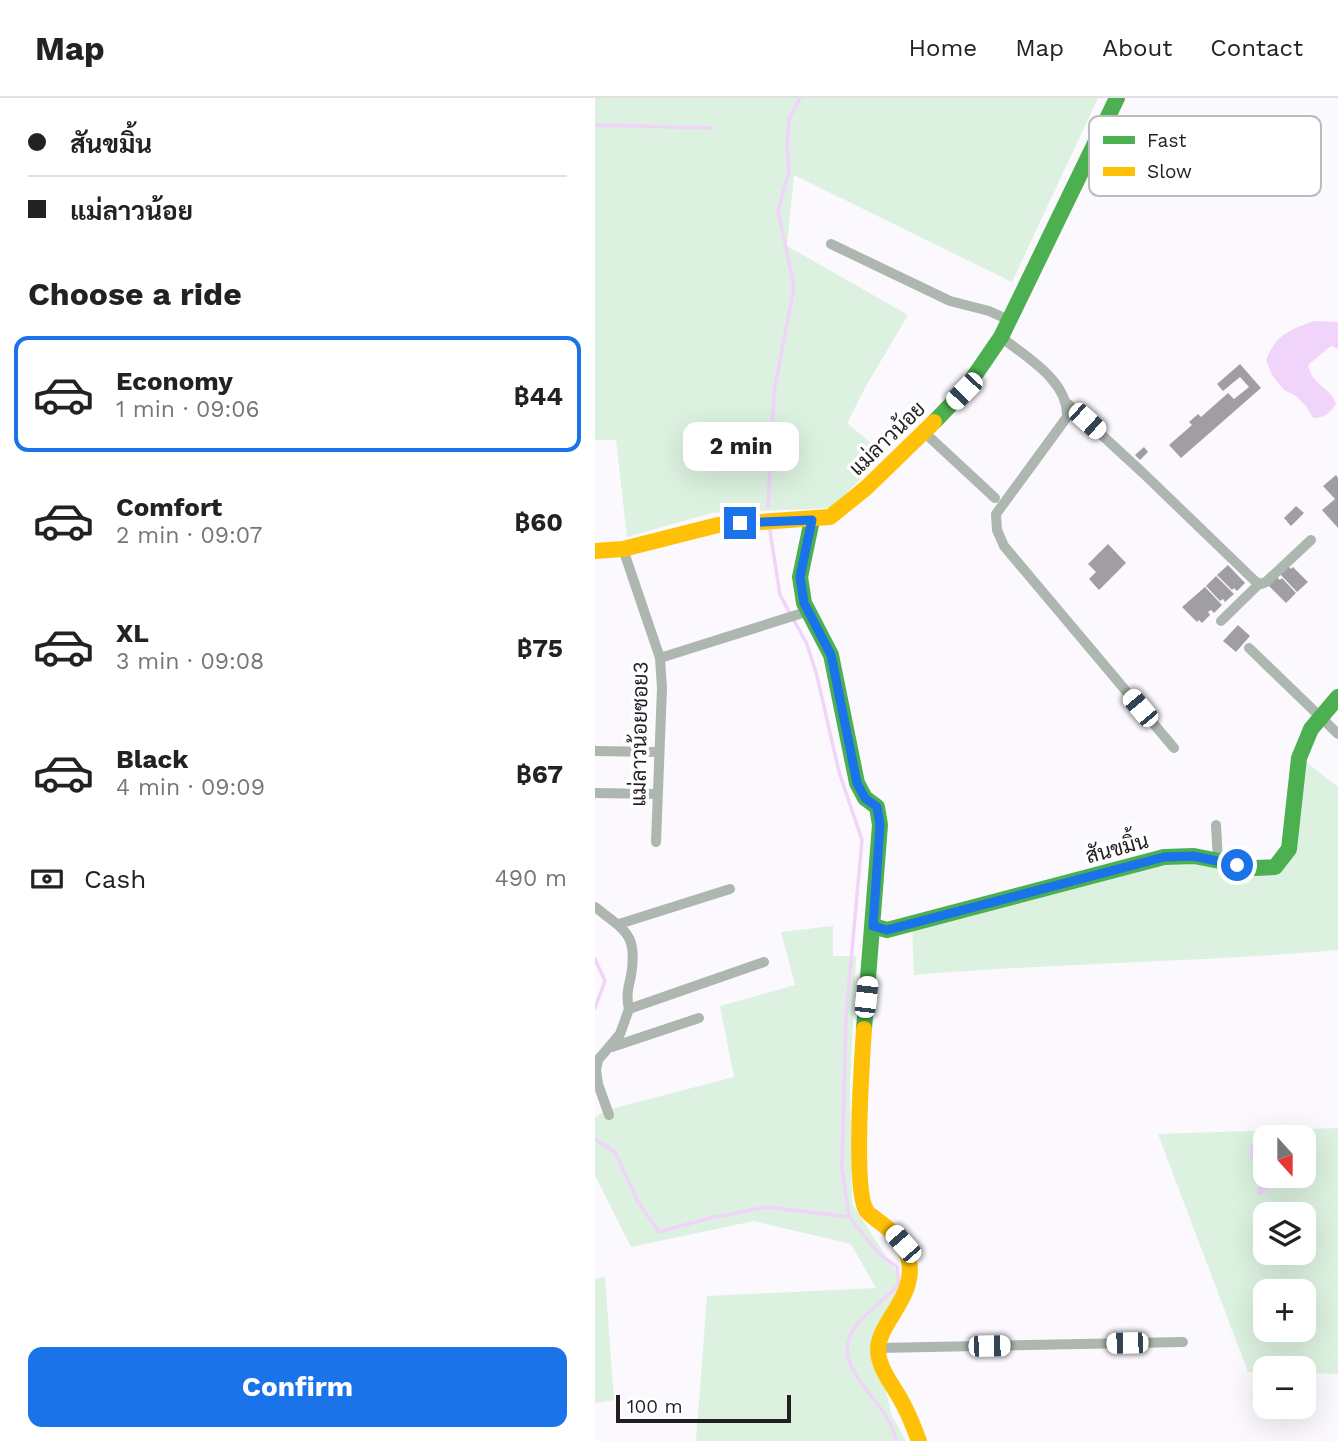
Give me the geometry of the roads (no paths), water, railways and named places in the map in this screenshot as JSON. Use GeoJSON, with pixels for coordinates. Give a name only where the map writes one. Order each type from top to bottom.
{"type":"FeatureCollection","features":[{"type":"Feature","properties":{"kind":"street","name":"แม่ลาวน้อย"},"geometry":{"type":"LineString","coordinates":[[1108,116],[1117,98]]}},
{"type":"Feature","properties":{"kind":"street","name":"แม่ลาวน้อย"},"geometry":{"type":"LineString","coordinates":[[595,551],[623,550],[718,525],[830,517],[866,488],[925,433],[964,391],[1001,337],[1089,156]]}},
{"type":"Feature","properties":{"kind":"street"},"geometry":{"type":"LineString","coordinates":[[831,244],[950,301],[989,311],[1009,320]]}},
{"type":"Feature","properties":{"kind":"street"},"geometry":{"type":"LineString","coordinates":[[1001,337],[1044,371],[1068,404],[1259,584]]}},
{"type":"Feature","properties":{"kind":"street"},"geometry":{"type":"LineString","coordinates":[[1068,404],[1067,417],[996,514],[997,530],[1004,546],[1174,748]]}},
{"type":"Feature","properties":{"kind":"street"},"geometry":{"type":"LineString","coordinates":[[925,433],[995,498]]}},
{"type":"Feature","properties":{"kind":"street"},"geometry":{"type":"LineString","coordinates":[[812,520],[800,577],[804,603],[831,655],[857,783],[865,798],[877,807],[880,825],[861,1092],[863,1203],[866,1211],[889,1227],[903,1244],[912,1269],[905,1294],[881,1336],[878,1348],[880,1359],[919,1441]]}},
{"type":"Feature","properties":{"kind":"street"},"geometry":{"type":"LineString","coordinates":[[1221,621],[1311,540]]}},
{"type":"Feature","properties":{"kind":"street","name":"แม่ลาวน้อยซอย3"},"geometry":{"type":"LineString","coordinates":[[623,550],[660,658],[662,688],[656,842]]}},
{"type":"Feature","properties":{"kind":"street"},"geometry":{"type":"LineString","coordinates":[[660,658],[809,611]]}},
{"type":"Feature","properties":{"kind":"street"},"geometry":{"type":"LineString","coordinates":[[1249,648],[1338,734]]}},
{"type":"Feature","properties":{"kind":"street","name":"สันขมิ้น"},"geometry":{"type":"LineString","coordinates":[[873,926],[887,930],[1164,857],[1193,856],[1255,868],[1275,867],[1289,849],[1299,758],[1311,729],[1338,697]]}},
{"type":"Feature","properties":{"kind":"street"},"geometry":{"type":"LineString","coordinates":[[595,751],[659,752]]}},
{"type":"Feature","properties":{"kind":"street"},"geometry":{"type":"LineString","coordinates":[[595,793],[658,794]]}},
{"type":"Feature","properties":{"kind":"street"},"geometry":{"type":"LineString","coordinates":[[1216,825],[1218,861]]}},
{"type":"Feature","properties":{"kind":"street"},"geometry":{"type":"LineString","coordinates":[[619,924],[730,888]]}},
{"type":"Feature","properties":{"kind":"street"},"geometry":{"type":"LineString","coordinates":[[595,907],[619,924],[632,941],[633,957],[626,994],[629,1009],[620,1034],[598,1060],[596,1070],[609,1115]]}},
{"type":"Feature","properties":{"kind":"street"},"geometry":{"type":"LineString","coordinates":[[629,1009],[764,962]]}},
{"type":"Feature","properties":{"kind":"street"},"geometry":{"type":"LineString","coordinates":[[607,1049],[699,1018]]}},
{"type":"Feature","properties":{"kind":"street"},"geometry":{"type":"LineString","coordinates":[[878,1348],[1182,1342]]}},
{"type":"Feature","properties":{"kind":"waterway"},"geometry":{"type":"LineString","coordinates":[[768,507],[774,392],[794,287],[778,210],[789,172],[789,119],[800,98]]}},
{"type":"Feature","properties":{"kind":"waterway"},"geometry":{"type":"LineString","coordinates":[[595,125],[711,128]]}},
{"type":"Feature","properties":{"kind":"waterway"},"geometry":{"type":"LineString","coordinates":[[770,531],[780,595],[807,644],[839,772],[862,840],[846,1016],[842,1169],[849,1217],[879,1254],[897,1267],[899,1284],[859,1322],[850,1336],[847,1349],[855,1373],[889,1421],[897,1441]]}},
{"type":"Feature","properties":{"kind":"waterway"},"geometry":{"type":"LineString","coordinates":[[595,959],[605,981],[595,1008]]}},
{"type":"Feature","properties":{"kind":"waterway"},"geometry":{"type":"LineString","coordinates":[[595,1139],[615,1152],[638,1202],[659,1232],[710,1218],[767,1207],[849,1217]]}}]}
